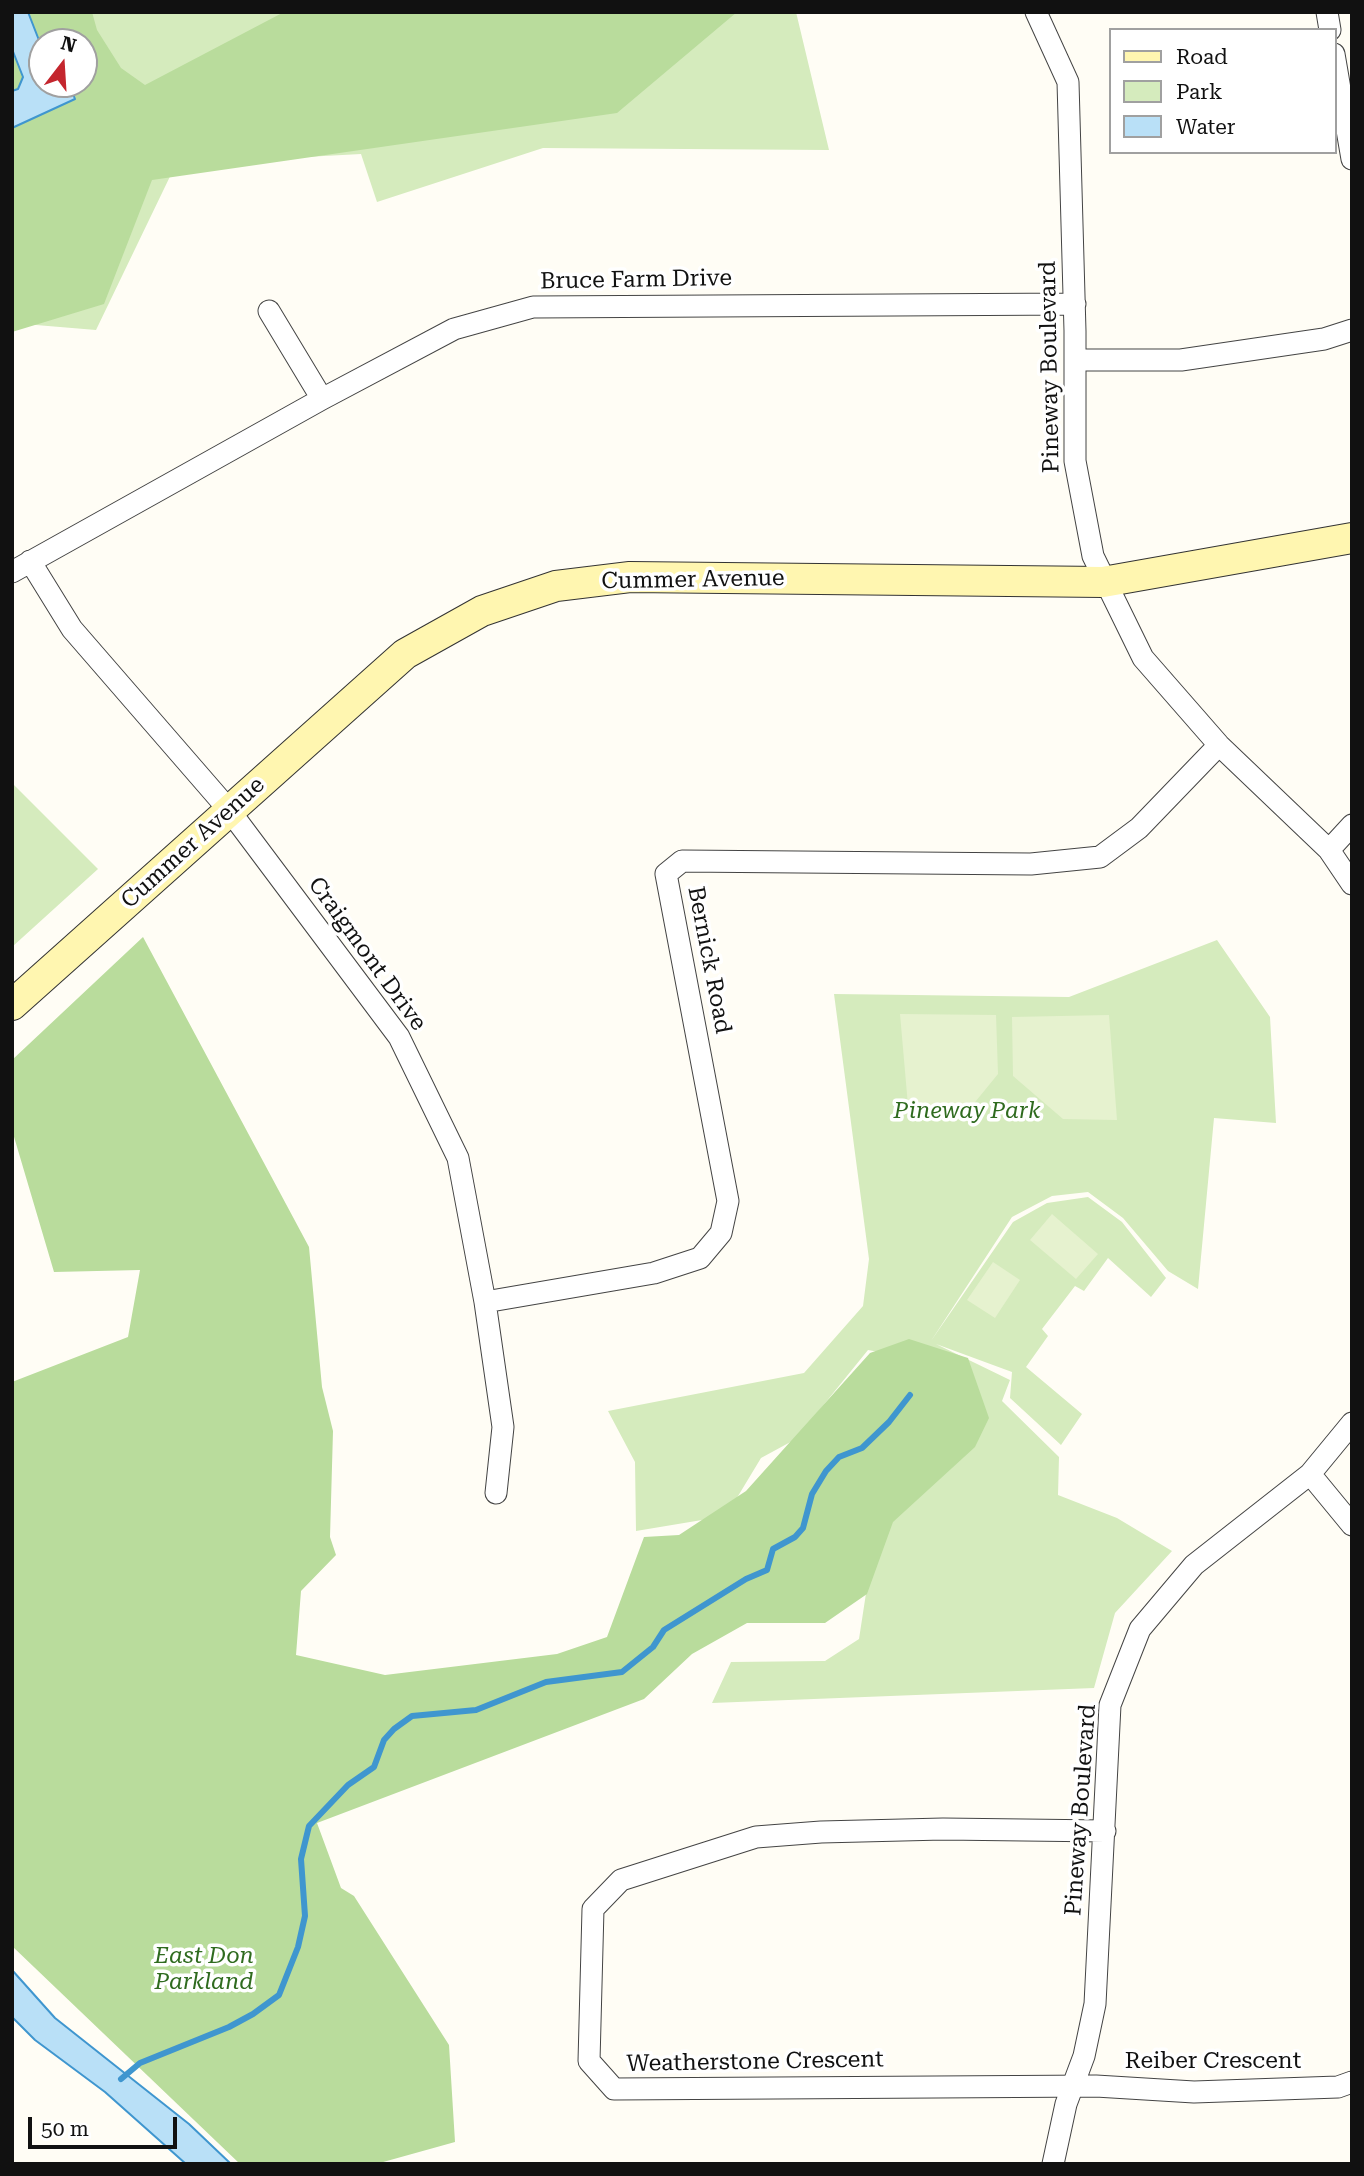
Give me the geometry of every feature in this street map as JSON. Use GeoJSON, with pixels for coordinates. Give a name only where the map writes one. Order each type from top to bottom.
{"type":"FeatureCollection","features":[{"type":"Feature","properties":{"kind":"street","name":"Pineway Boulevard"},"geometry":{"type":"LineString","coordinates":[[1036,12],[1068,82],[1075,304],[1075,461],[1093,556],[1103,582],[1143,658],[1219,745],[1329,850],[1352,884]]}},
{"type":"Feature","properties":{"kind":"street"},"geometry":{"type":"LineString","coordinates":[[1336,66],[1352,159]]}},
{"type":"Feature","properties":{"kind":"street","name":"Bruce Farm Drive"},"geometry":{"type":"LineString","coordinates":[[21,567],[322,399],[454,330],[533,307],[1075,304]]}},
{"type":"Feature","properties":{"kind":"street"},"geometry":{"type":"LineString","coordinates":[[269,311],[322,399]]}},
{"type":"Feature","properties":{"kind":"street"},"geometry":{"type":"LineString","coordinates":[[1076,360],[1181,360],[1324,339],[1352,330]]}},
{"type":"Feature","properties":{"kind":"street","name":"Cummer Avenue"},"geometry":{"type":"LineString","coordinates":[[12,1005],[405,654],[482,611],[556,586],[630,577],[1103,582],[1352,538]]}},
{"type":"Feature","properties":{"kind":"street","name":"Craigmont Drive"},"geometry":{"type":"LineString","coordinates":[[21,567],[229,810],[400,1037],[458,1158],[485,1302],[503,1427],[496,1493]]}},
{"type":"Feature","properties":{"kind":"street","name":"Bernick Road"},"geometry":{"type":"LineString","coordinates":[[485,1302],[654,1273],[700,1258],[722,1233],[729,1201],[666,874],[682,862],[1031,864],[1100,857],[1139,828],[1219,745]]}},
{"type":"Feature","properties":{"kind":"street"},"geometry":{"type":"LineString","coordinates":[[1329,850],[1352,825]]}},
{"type":"Feature","properties":{"kind":"street","name":"Pineway Boulevard"},"geometry":{"type":"LineString","coordinates":[[1053,2164],[1084,2056],[1095,2004],[1110,1705],[1140,1629],[1194,1565],[1310,1474],[1352,1423]]}},
{"type":"Feature","properties":{"kind":"street"},"geometry":{"type":"LineString","coordinates":[[1310,1474],[1352,1525]]}},
{"type":"Feature","properties":{"kind":"street","name":"Weatherstone Crescent"},"geometry":{"type":"LineString","coordinates":[[1073,2087],[614,2089],[589,2061],[593,1909],[621,1880],[757,1837],[929,1830],[1105,1831]]}},
{"type":"Feature","properties":{"kind":"street","name":"Reiber Crescent"},"geometry":{"type":"LineString","coordinates":[[1073,2087],[1194,2092],[1338,2087],[1352,2082]]}},
{"type":"Feature","properties":{"kind":"green space"},"geometry":{"type":"Polygon","coordinates":[[[12,12],[796,12],[829,150],[543,148],[377,202],[361,154],[176,164],[96,330],[12,323],[12,12]]]}},
{"type":"Feature","properties":{"kind":"green space"},"geometry":{"type":"Polygon","coordinates":[[[12,12],[92,12],[96,28],[28,28],[28,98],[98,98],[98,32],[121,68],[145,85],[284,12],[737,12],[617,113],[152,180],[104,304],[12,332],[12,12]]]}},
{"type":"Feature","properties":{"kind":"green space"},"geometry":{"type":"Polygon","coordinates":[[[12,783],[98,869],[12,947],[12,783]]]}},
{"type":"Feature","properties":{"kind":"green space","name":"East Don Parkland"},"geometry":{"type":"Polygon","coordinates":[[[143,937],[309,1247],[322,1387],[333,1431],[330,1537],[336,1555],[301,1591],[296,1655],[385,1675],[557,1654],[607,1637],[644,1537],[679,1535],[746,1491],[870,1353],[909,1339],[968,1358],[989,1418],[975,1447],[893,1522],[867,1594],[825,1623],[747,1623],[692,1654],[644,1699],[317,1823],[341,1888],[354,1896],[449,2045],[455,2142],[376,2164],[240,2164],[12,1946],[12,1382],[128,1337],[140,1270],[54,1272],[12,1130],[12,1060],[143,937]]]}},
{"type":"Feature","properties":{"kind":"green space","name":"Pineway Park"},"geometry":{"type":"Polygon","coordinates":[[[1217,940],[1270,1017],[1276,1123],[1214,1118],[1198,1289],[1168,1271],[1123,1218],[1088,1192],[1052,1196],[1012,1217],[931,1341],[1013,1222],[1047,1203],[1088,1197],[1122,1222],[1166,1278],[1151,1297],[1108,1258],[1084,1291],[1075,1286],[1042,1329],[1048,1336],[1026,1367],[1082,1414],[1061,1445],[1010,1398],[1012,1372],[936,1344],[1010,1380],[1002,1401],[1059,1457],[1058,1495],[1117,1518],[1172,1551],[1115,1613],[1094,1688],[712,1703],[731,1662],[825,1661],[859,1639],[882,1489],[917,1359],[868,1350],[796,1439],[761,1458],[726,1516],[636,1531],[635,1462],[608,1411],[804,1373],[863,1306],[869,1259],[834,994],[1069,997],[1217,940]]]}},
{"type":"Feature","properties":{"kind":"green space"},"geometry":{"type":"Polygon","coordinates":[[[900,1014],[996,1015],[998,1074],[967,1112],[909,1117],[900,1014]]]}},
{"type":"Feature","properties":{"kind":"green space"},"geometry":{"type":"Polygon","coordinates":[[[1109,1015],[1117,1120],[1063,1119],[1013,1076],[1012,1017],[1109,1015]]]}},
{"type":"Feature","properties":{"kind":"green space"},"geometry":{"type":"Polygon","coordinates":[[[1052,1214],[1098,1254],[1076,1279],[1030,1240],[1052,1214]]]}},
{"type":"Feature","properties":{"kind":"green space"},"geometry":{"type":"Polygon","coordinates":[[[993,1262],[1020,1280],[995,1318],[967,1300],[993,1262]]]}},
{"type":"Feature","properties":{"kind":"water"},"geometry":{"type":"Polygon","coordinates":[[[12,12],[28,12],[34,28],[28,28],[28,98],[75,99],[12,128],[12,91],[18,89],[23,77],[12,49],[12,12]]]}},
{"type":"Feature","properties":{"kind":"water"},"geometry":{"type":"Polygon","coordinates":[[[12,1970],[55,2018],[189,2124],[231,2164],[186,2164],[105,2092],[35,2040],[12,2017],[12,1970]]]}},
{"type":"Feature","properties":{"kind":"waterway"},"geometry":{"type":"LineString","coordinates":[[121,2079],[140,2063],[229,2027],[279,1995],[298,1947],[305,1916],[301,1859],[309,1826],[348,1785],[374,1767],[384,1740],[394,1729],[412,1716],[476,1710],[546,1682],[622,1672],[653,1647],[664,1630],[746,1579],[767,1570],[773,1549],[795,1537],[803,1528],[812,1494],[826,1471],[839,1457],[862,1448],[889,1422],[910,1395]]}}]}
